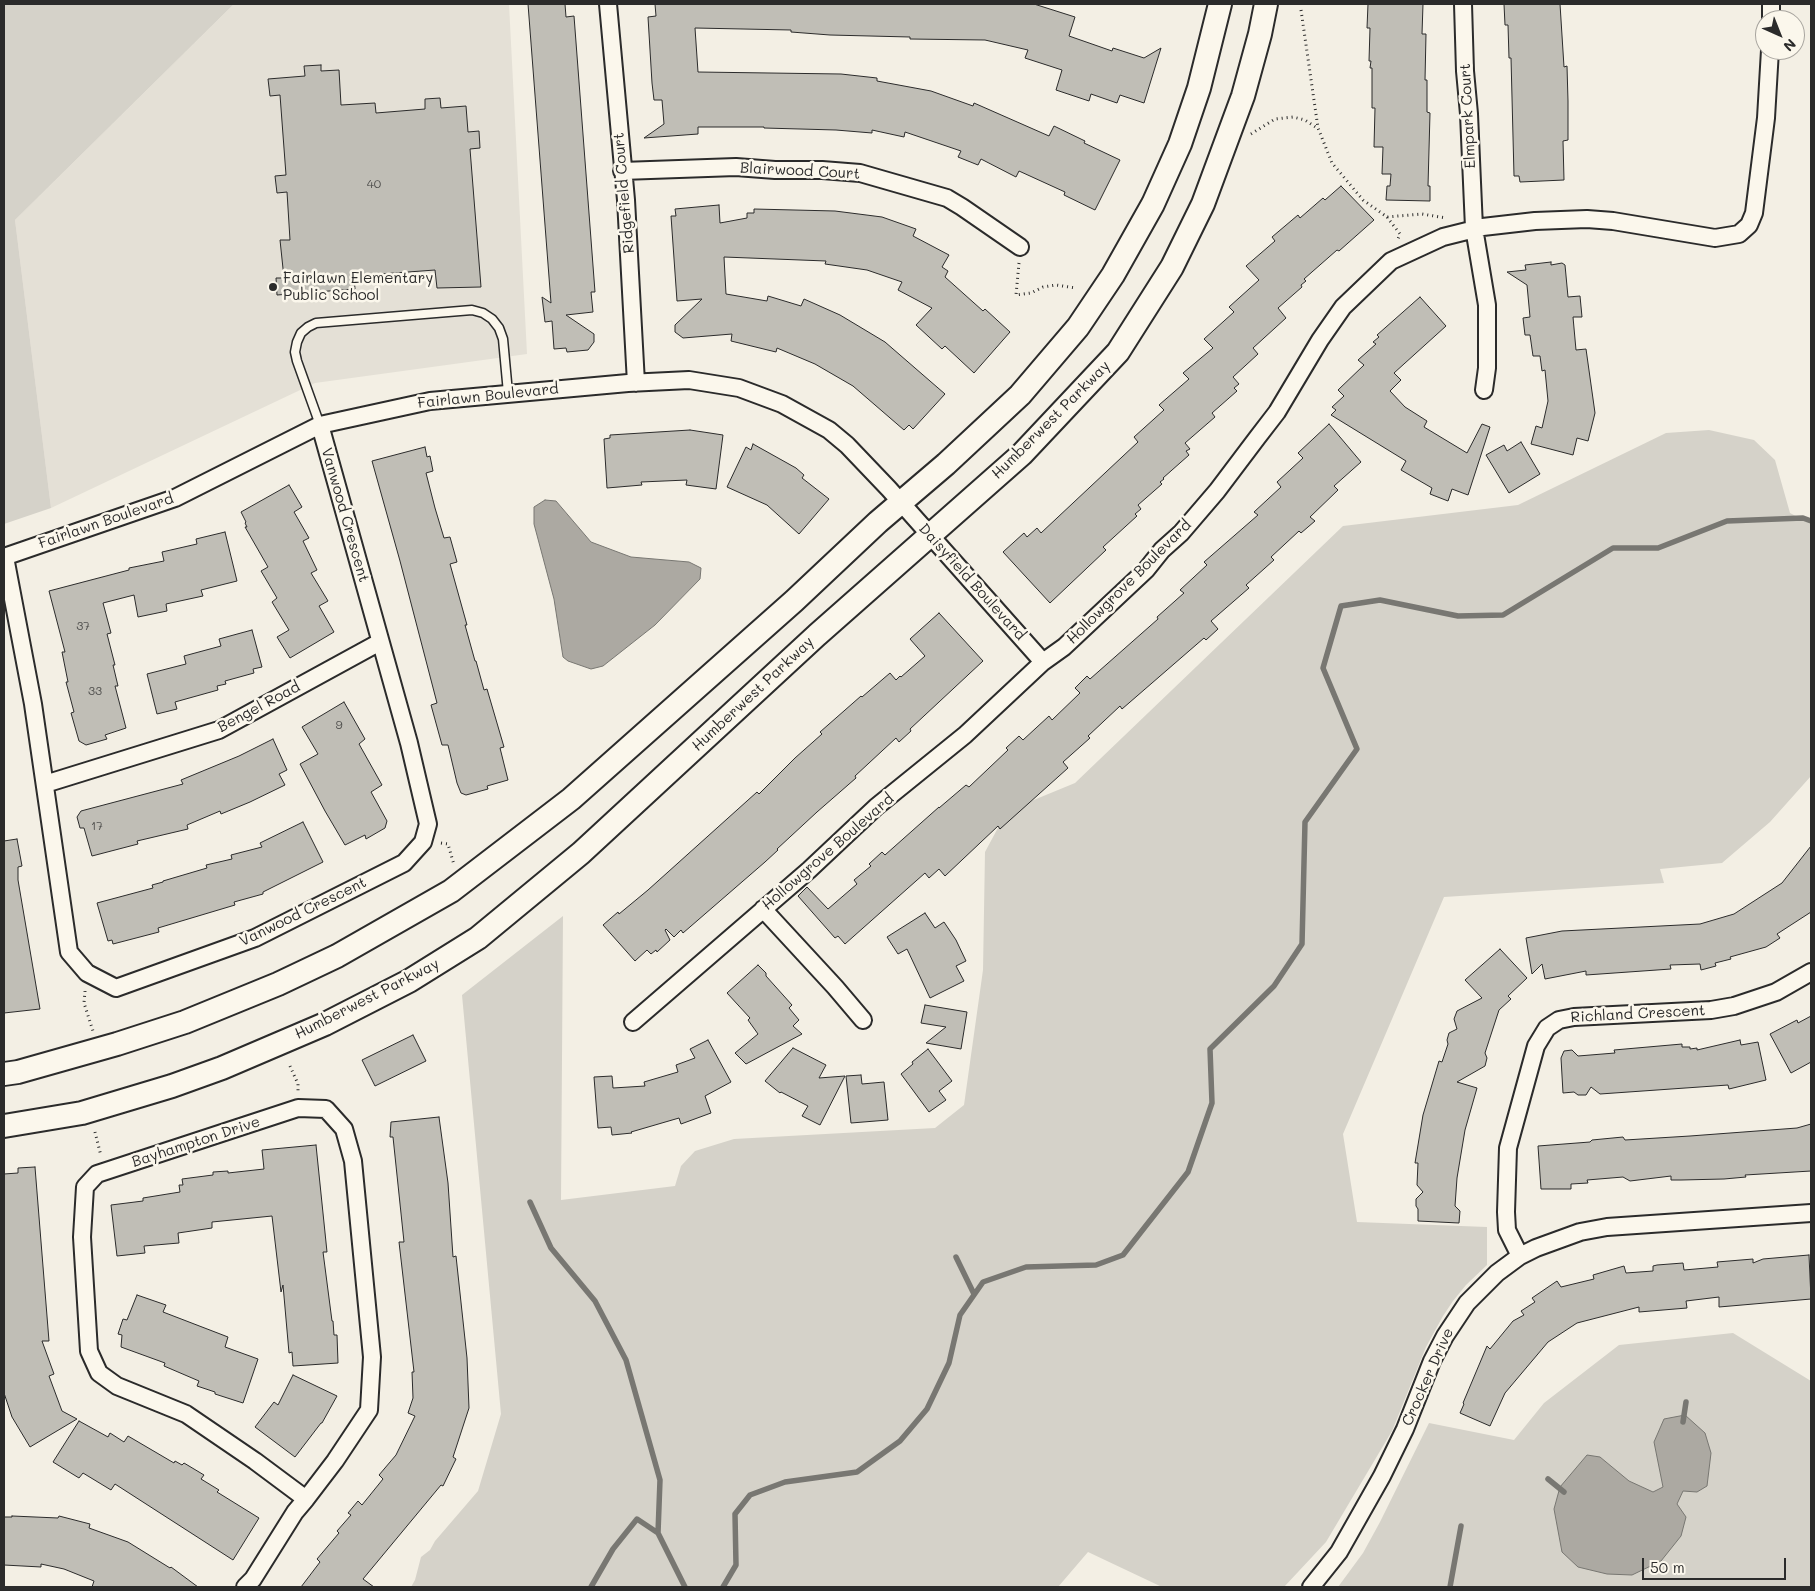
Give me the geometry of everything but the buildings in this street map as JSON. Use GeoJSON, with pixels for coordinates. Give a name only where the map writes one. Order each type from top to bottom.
{"type":"FeatureCollection","features":[{"type":"Feature","properties":{"kind":"main road"},"geometry":{"type":"LineString","coordinates":[[4,1074],[18,1072],[117,1044],[185,1022],[278,984],[337,956],[451,891],[572,799],[1020,396],[1078,327],[1113,276],[1153,204],[1180,144],[1199,88],[1220,4]]}},
{"type":"Feature","properties":{"kind":"main road","name":"Humberwest Parkway"},"geometry":{"type":"LineString","coordinates":[[4,1126],[82,1113],[172,1086],[222,1068],[325,1024],[408,981],[478,938],[581,853],[803,648],[1022,454],[1118,352],[1172,267],[1203,204],[1243,96],[1266,4]]}},
{"type":"Feature","properties":{"kind":"street","name":"Ridgefield Court"},"geometry":{"type":"LineString","coordinates":[[608,4],[626,200],[636,383]]}},
{"type":"Feature","properties":{"kind":"street","name":"Elmpark Court"},"geometry":{"type":"LineString","coordinates":[[1463,4],[1465,71],[1469,114],[1472,229],[1487,305],[1487,368],[1484,390]]}},
{"type":"Feature","properties":{"kind":"street","name":"Hollowgrove Boulevard"},"geometry":{"type":"LineString","coordinates":[[633,1022],[809,870],[876,807],[965,735],[1043,662],[1064,647],[1146,570],[1217,491],[1277,412],[1320,340],[1343,307],[1391,262],[1443,237],[1472,229],[1535,221],[1587,219],[1715,238],[1727,238],[1739,234],[1749,225],[1754,214],[1766,118],[1769,60]]}},
{"type":"Feature","properties":{"kind":"street","name":"Blairwood Court"},"geometry":{"type":"LineString","coordinates":[[622,171],[736,167],[860,173],[946,198],[1020,247]]}},
{"type":"Feature","properties":{"kind":"street","name":"Fairlawn Boulevard"},"geometry":{"type":"LineString","coordinates":[[4,557],[175,498],[320,425],[430,401],[636,383],[689,380],[711,383],[739,388],[782,404],[829,430],[847,445],[900,502]]}},
{"type":"Feature","properties":{"kind":"street","name":"Vanwood Crescent"},"geometry":{"type":"LineString","coordinates":[[4,557],[33,704],[69,952],[87,973],[116,988],[254,938],[404,863],[423,842],[428,824],[409,743],[320,425]]}},
{"type":"Feature","properties":{"kind":"street","name":"Daisyfield Boulevard"},"geometry":{"type":"LineString","coordinates":[[900,502],[1043,662]]}},
{"type":"Feature","properties":{"kind":"street","name":"Bengel Road"},"geometry":{"type":"LineString","coordinates":[[45,784],[220,730],[380,642]]}},
{"type":"Feature","properties":{"kind":"street"},"geometry":{"type":"LineString","coordinates":[[763,909],[863,1020]]}},
{"type":"Feature","properties":{"kind":"street","name":"Richland Crescent"},"geometry":{"type":"LineString","coordinates":[[1520,1256],[1508,1230],[1506,1212],[1508,1148],[1536,1046],[1547,1028],[1559,1020],[1574,1017],[1711,1010],[1734,1006],[1776,992],[1811,972]]}},
{"type":"Feature","properties":{"kind":"street","name":"Bayhampton Drive"},"geometry":{"type":"LineString","coordinates":[[245,1587],[253,1579],[295,1512],[306,1499],[335,1461],[369,1410],[372,1357],[353,1161],[344,1129],[326,1109],[298,1108],[96,1174],[85,1187],[82,1237],[89,1352],[99,1373],[118,1386],[186,1414],[255,1461],[306,1499]]}},
{"type":"Feature","properties":{"kind":"street","name":"Crocker Drive"},"geometry":{"type":"LineString","coordinates":[[1311,1587],[1339,1552],[1382,1476],[1406,1429],[1432,1361],[1454,1320],[1467,1303],[1497,1273],[1520,1256],[1553,1241],[1580,1232],[1607,1227],[1811,1213]]}},
{"type":"Feature","properties":{"kind":"lane"},"geometry":{"type":"LineString","coordinates":[[320,425],[297,361],[296,352],[297,342],[301,334],[316,322],[472,310],[483,313],[495,324],[503,339],[508,393]]}},
{"type":"Feature","properties":{"kind":"path"},"geometry":{"type":"LineString","coordinates":[[1301,10],[1318,128],[1332,164],[1363,200],[1387,217],[1422,214],[1444,217],[1472,229]]}},
{"type":"Feature","properties":{"kind":"path"},"geometry":{"type":"LineString","coordinates":[[1225,148],[1275,119],[1294,117],[1305,120],[1318,128]]}},
{"type":"Feature","properties":{"kind":"path"},"geometry":{"type":"LineString","coordinates":[[1020,247],[1016,295],[1031,293],[1043,287],[1056,285],[1076,288]]}},
{"type":"Feature","properties":{"kind":"path"},"geometry":{"type":"LineString","coordinates":[[423,842],[448,844],[454,866]]}},
{"type":"Feature","properties":{"kind":"path"},"geometry":{"type":"LineString","coordinates":[[87,973],[84,1003],[94,1032]]}},
{"type":"Feature","properties":{"kind":"path"},"geometry":{"type":"LineString","coordinates":[[290,1066],[298,1084],[298,1108]]}},
{"type":"Feature","properties":{"kind":"path"},"geometry":{"type":"LineString","coordinates":[[95,1132],[98,1151],[107,1170]]}},
{"type":"Feature","properties":{"kind":"shaded area"},"geometry":{"type":"Polygon","coordinates":[[[4,4],[234,4],[15,220],[51,508],[4,524],[4,4]]]}},
{"type":"Feature","properties":{"kind":"shaded area","name":"Fairlawn Elementary Public School"},"geometry":{"type":"Polygon","coordinates":[[[234,4],[509,4],[527,354],[315,383],[51,508],[15,220],[234,4]]]}},
{"type":"Feature","properties":{"kind":"shaded area"},"geometry":{"type":"Polygon","coordinates":[[[1709,430],[1754,440],[1775,460],[1790,513],[1811,524],[1811,776],[1770,822],[1722,863],[1660,869],[1664,883],[1444,897],[1343,1134],[1357,1222],[1487,1227],[1487,1265],[1466,1285],[1443,1316],[1426,1347],[1392,1431],[1326,1542],[1284,1587],[1162,1587],[1088,1552],[1058,1587],[411,1587],[415,1580],[421,1557],[430,1550],[435,1541],[478,1491],[501,1414],[462,995],[563,916],[561,1200],[675,1186],[681,1166],[695,1151],[734,1139],[935,1128],[964,1105],[983,970],[985,852],[1007,811],[1075,783],[1343,526],[1518,505],[1666,433],[1709,430]]]}},
{"type":"Feature","properties":{"kind":"shaded area"},"geometry":{"type":"Polygon","coordinates":[[[545,500],[556,501],[591,542],[631,557],[689,562],[701,568],[700,579],[655,625],[603,666],[591,669],[568,661],[563,657],[554,599],[534,524],[534,507],[545,500]]]}},
{"type":"Feature","properties":{"kind":"shaded area"},"geometry":{"type":"Polygon","coordinates":[[[1733,1333],[1811,1381],[1811,1587],[1338,1587],[1363,1553],[1429,1423],[1514,1440],[1544,1403],[1619,1345],[1733,1333]]]}},
{"type":"Feature","properties":{"kind":"shaded area"},"geometry":{"type":"Polygon","coordinates":[[[1685,1415],[1705,1433],[1711,1453],[1707,1486],[1697,1492],[1683,1491],[1677,1504],[1686,1517],[1681,1536],[1661,1561],[1632,1575],[1607,1574],[1578,1567],[1562,1552],[1554,1509],[1560,1487],[1587,1455],[1600,1457],[1629,1481],[1653,1492],[1663,1487],[1654,1442],[1664,1419],[1685,1415]]]}},
{"type":"Feature","properties":{"kind":"waterway"},"geometry":{"type":"LineString","coordinates":[[723,1587],[736,1565],[735,1514],[750,1495],[785,1482],[857,1472],[900,1441],[927,1409],[949,1363],[960,1315],[983,1282],[1026,1267],[1096,1265],[1123,1255],[1188,1172],[1212,1103],[1210,1049],[1274,986],[1302,944],[1305,822],[1357,749],[1323,668],[1341,606],[1380,600],[1458,616],[1503,615],[1613,548],[1658,548],[1727,521],[1803,518],[1811,521]]}},
{"type":"Feature","properties":{"kind":"waterway"},"geometry":{"type":"LineString","coordinates":[[530,1202],[551,1248],[595,1301],[626,1360],[660,1480],[658,1533],[685,1587]]}},
{"type":"Feature","properties":{"kind":"waterway"},"geometry":{"type":"LineString","coordinates":[[956,1257],[974,1294]]}},
{"type":"Feature","properties":{"kind":"waterway"},"geometry":{"type":"LineString","coordinates":[[1683,1422],[1686,1402]]}},
{"type":"Feature","properties":{"kind":"waterway"},"geometry":{"type":"LineString","coordinates":[[1548,1479],[1564,1492]]}},
{"type":"Feature","properties":{"kind":"waterway"},"geometry":{"type":"LineString","coordinates":[[591,1587],[613,1549],[637,1519],[658,1533]]}},
{"type":"Feature","properties":{"kind":"waterway"},"geometry":{"type":"LineString","coordinates":[[1450,1587],[1461,1526]]}},
{"type":"Feature","properties":{"kind":"place","name":"Fairlawn Elementary Public School"},"geometry":{"type":"Point","coordinates":[273,287]}}]}
